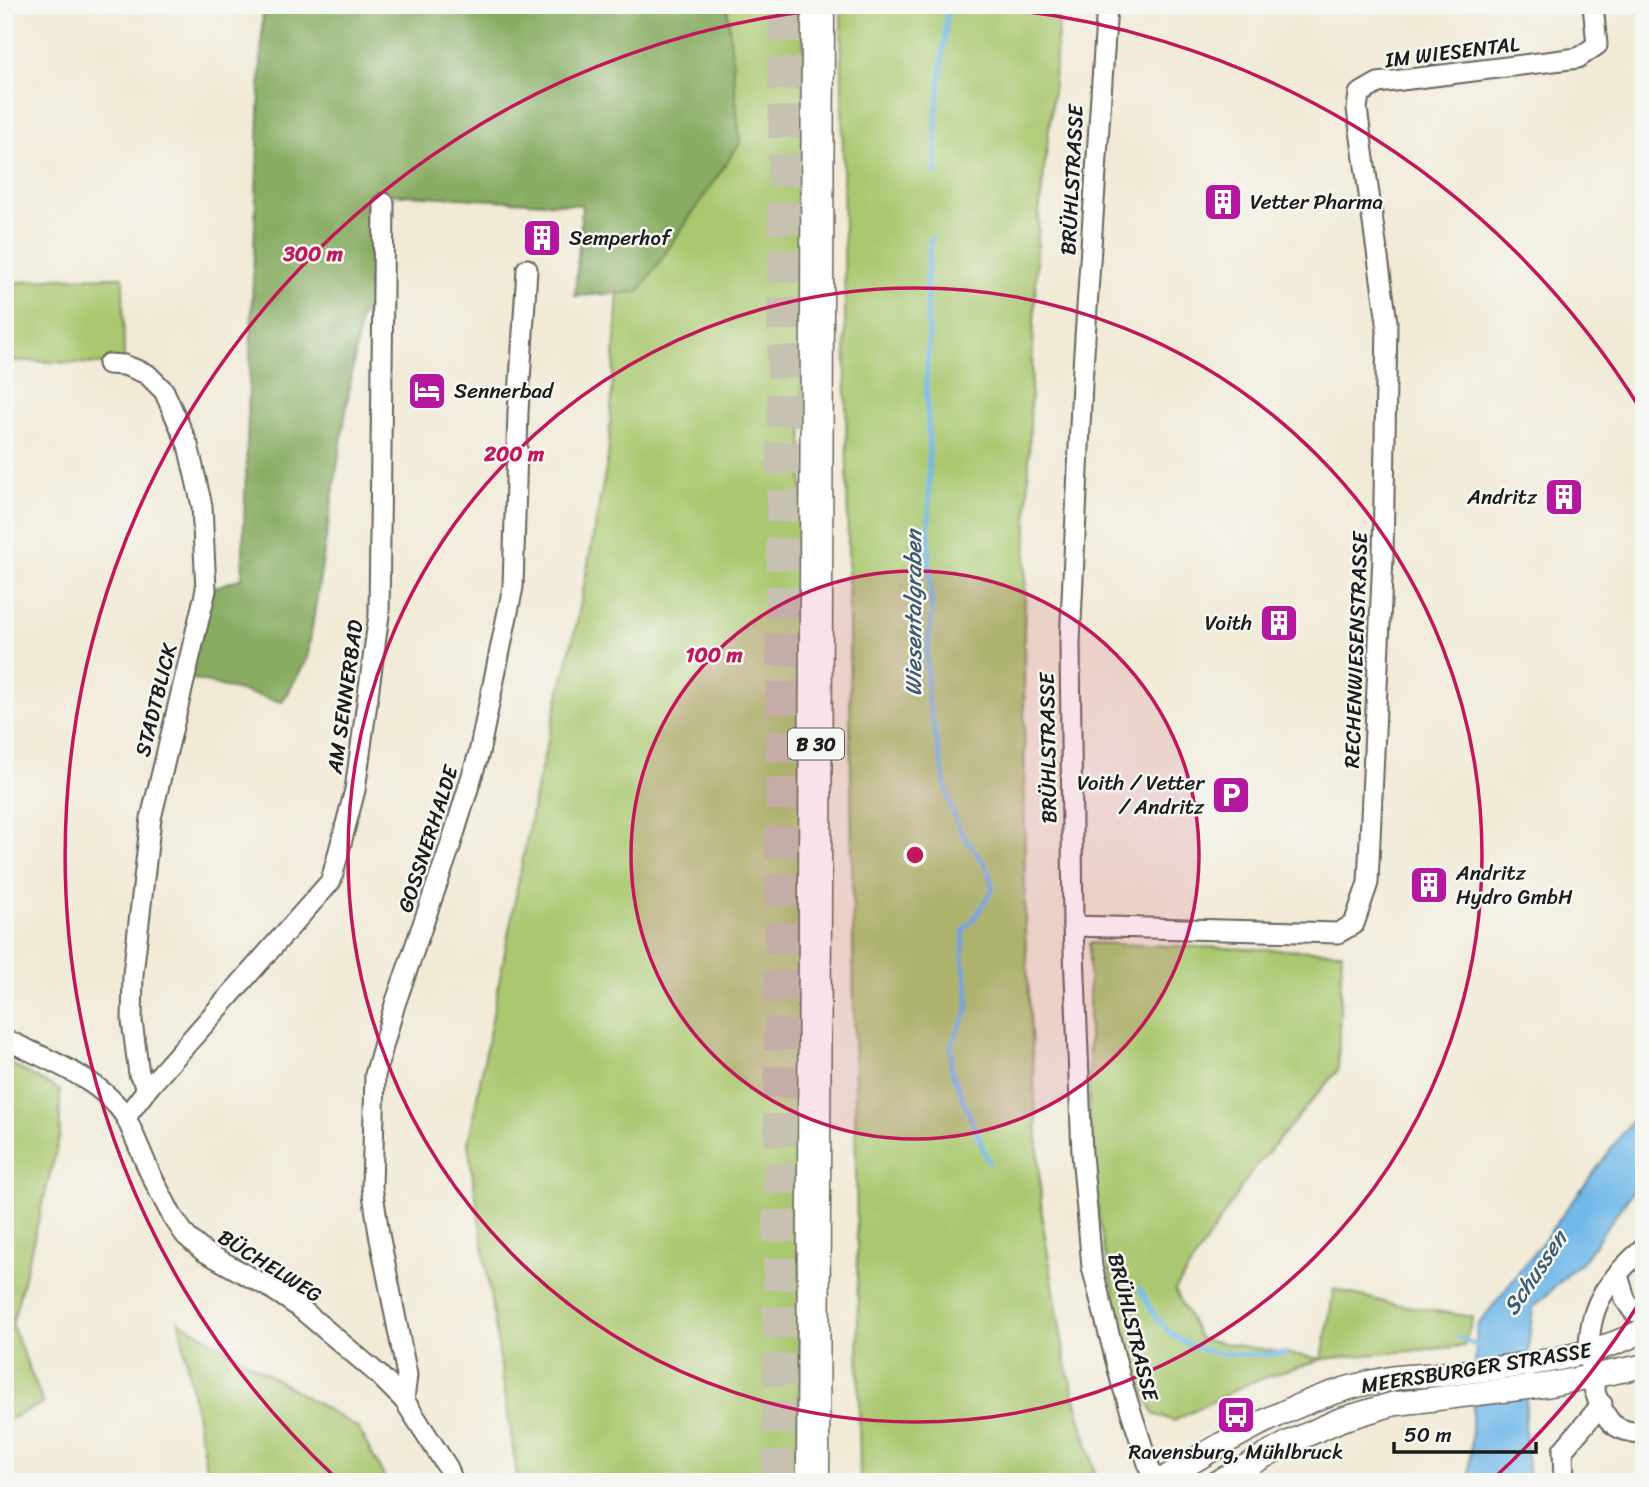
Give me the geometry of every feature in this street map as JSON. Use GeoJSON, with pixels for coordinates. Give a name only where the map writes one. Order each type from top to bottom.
{"type":"FeatureCollection","features":[{"type":"Feature","properties":{"kind":"highway","name":"B 30"},"geometry":{"type":"LineString","coordinates":[[813,1482],[818,5]]}},
{"type":"Feature","properties":{"kind":"street","name":"BRÜHLSTRASSE"},"geometry":{"type":"LineString","coordinates":[[1107,5],[1083,370],[1070,643],[1073,926],[1082,1154],[1092,1267],[1121,1381],[1157,1482]]}},
{"type":"Feature","properties":{"kind":"street","name":"IM WIESENTAL"},"geometry":{"type":"LineString","coordinates":[[1359,94],[1378,83],[1578,58],[1597,45],[1593,5]]}},
{"type":"Feature","properties":{"kind":"street","name":"RECHENWIESENSTRASSE"},"geometry":{"type":"LineString","coordinates":[[1073,926],[1338,933],[1354,924],[1368,883],[1383,556],[1387,323],[1357,109],[1359,94]]}},
{"type":"Feature","properties":{"kind":"street","name":"AM SENNERBAD"},"geometry":{"type":"LineString","coordinates":[[126,1117],[148,1087],[331,881],[355,790],[379,615],[384,203]]}},
{"type":"Feature","properties":{"kind":"street","name":"GOSSNERHALDE"},"geometry":{"type":"LineString","coordinates":[[404,1400],[407,1375],[372,1187],[375,1075],[395,1004],[446,860],[479,753],[513,587],[527,277]]}},
{"type":"Feature","properties":{"kind":"street","name":"STADTBLICK"},"geometry":{"type":"LineString","coordinates":[[108,364],[124,365],[147,374],[164,391],[188,446],[202,506],[206,590],[150,818],[133,974],[132,1021],[139,1074],[148,1087]]}},
{"type":"Feature","properties":{"kind":"street","name":"BÜCHELWEG"},"geometry":{"type":"LineString","coordinates":[[5,1039],[89,1081],[117,1103],[172,1216],[186,1237],[203,1251],[272,1289],[300,1308],[378,1374],[404,1400],[448,1468],[453,1482]]}},
{"type":"Feature","properties":{"kind":"street"},"geometry":{"type":"LineString","coordinates":[[1644,1248],[1623,1266],[1604,1292],[1589,1334],[1588,1353],[1592,1377],[1610,1421],[1623,1429],[1644,1433]]}},
{"type":"Feature","properties":{"kind":"street"},"geometry":{"type":"LineString","coordinates":[[1618,1275],[1625,1298],[1633,1311],[1644,1314]]}},
{"type":"Feature","properties":{"kind":"street","name":"MEERSBURGER STRASSE"},"geometry":{"type":"LineString","coordinates":[[1157,1482],[1244,1432],[1325,1395],[1387,1379],[1446,1374],[1588,1353],[1644,1330]]}},
{"type":"Feature","properties":{"kind":"street","name":"MEERSBURGER STRASSE"},"geometry":{"type":"LineString","coordinates":[[1218,1482],[1287,1443],[1340,1420],[1393,1404],[1537,1386],[1644,1366]]}},
{"type":"Feature","properties":{"kind":"street"},"geometry":{"type":"LineString","coordinates":[[1564,1482],[1563,1450],[1602,1404]]}},
{"type":"Feature","properties":{"kind":"green space"},"geometry":{"type":"Polygon","coordinates":[[[263,5],[727,5],[740,143],[639,292],[575,296],[582,205],[372,193],[379,314],[361,315],[307,660],[282,702],[186,677],[206,590],[242,578],[263,5]]]}},
{"type":"Feature","properties":{"kind":"green space"},"geometry":{"type":"Polygon","coordinates":[[[727,5],[804,5],[799,1482],[518,1482],[468,1144],[537,785],[577,622],[608,458],[618,293],[639,292],[740,143],[727,5]]]}},
{"type":"Feature","properties":{"kind":"green space"},"geometry":{"type":"Polygon","coordinates":[[[841,5],[1060,5],[1039,214],[1024,631],[1025,929],[1042,1217],[1066,1364],[1095,1473],[1062,1482],[860,1482],[841,5]]]}},
{"type":"Feature","properties":{"kind":"green space"},"geometry":{"type":"Polygon","coordinates":[[[123,277],[124,365],[5,360],[5,284],[57,278],[123,277]]]}},
{"type":"Feature","properties":{"kind":"green space"},"geometry":{"type":"Polygon","coordinates":[[[1089,943],[1342,952],[1338,1070],[1252,1171],[1175,1290],[1200,1339],[1322,1359],[1334,1289],[1388,1303],[1473,1317],[1464,1346],[1323,1359],[1249,1383],[1174,1421],[1153,1414],[1130,1356],[1104,1250],[1089,1153],[1089,943]]]}},
{"type":"Feature","properties":{"kind":"green space"},"geometry":{"type":"Polygon","coordinates":[[[5,1061],[60,1090],[60,1135],[12,1325],[43,1403],[5,1421],[5,1061]]]}},
{"type":"Feature","properties":{"kind":"green space"},"geometry":{"type":"Polygon","coordinates":[[[1644,1268],[1644,1303],[1639,1301],[1634,1290],[1644,1268]]]}},
{"type":"Feature","properties":{"kind":"green space"},"geometry":{"type":"Polygon","coordinates":[[[179,1321],[358,1428],[387,1482],[209,1482],[179,1321]]]}},
{"type":"Feature","properties":{"kind":"water","name":"Schussen"},"geometry":{"type":"Polygon","coordinates":[[[1644,1104],[1644,1175],[1585,1258],[1533,1308],[1525,1429],[1529,1482],[1469,1482],[1477,1326],[1644,1104]]]}},
{"type":"Feature","properties":{"kind":"waterway","name":"Wiesentalgraben"},"geometry":{"type":"LineString","coordinates":[[936,174],[936,121],[948,5]]}},
{"type":"Feature","properties":{"kind":"waterway","name":"Wiesentalgraben"},"geometry":{"type":"LineString","coordinates":[[931,238],[926,289],[932,611],[927,656],[927,694],[949,801],[959,829],[988,869],[993,889],[963,931],[968,1010],[951,1045],[951,1069],[989,1163]]}},
{"type":"Feature","properties":{"kind":"waterway","name":"Wiesentalgraben"},"geometry":{"type":"LineString","coordinates":[[1140,1289],[1156,1317],[1169,1331],[1198,1348],[1249,1355],[1285,1353]]}},
{"type":"Feature","properties":{"kind":"waterway","name":"Wiesentalgraben"},"geometry":{"type":"LineString","coordinates":[[1459,1337],[1481,1348]]}},
{"type":"Feature","properties":{"kind":"tunnel"},"geometry":{"type":"LineString","coordinates":[[778,1482],[785,5]]}},
{"type":"Feature","properties":{"kind":"place","name":"Vetter Pharma"},"geometry":{"type":"Point","coordinates":[1223,202]}},
{"type":"Feature","properties":{"kind":"place","name":"Semperhof"},"geometry":{"type":"Point","coordinates":[542,238]}},
{"type":"Feature","properties":{"kind":"place","name":"Sennerbad"},"geometry":{"type":"Point","coordinates":[427,391]}},
{"type":"Feature","properties":{"kind":"place","name":"Andritz"},"geometry":{"type":"Point","coordinates":[1564,497]}},
{"type":"Feature","properties":{"kind":"place","name":"Voith"},"geometry":{"type":"Point","coordinates":[1279,623]}},
{"type":"Feature","properties":{"kind":"place","name":"Voith / Vetter / Andritz"},"geometry":{"type":"Point","coordinates":[1231,795]}},
{"type":"Feature","properties":{"kind":"place","name":"Andritz Hydro GmbH"},"geometry":{"type":"Point","coordinates":[1429,885]}},
{"type":"Feature","properties":{"kind":"place","name":"Ravensburg, Mühlbruck"},"geometry":{"type":"Point","coordinates":[1236,1415]}}]}
